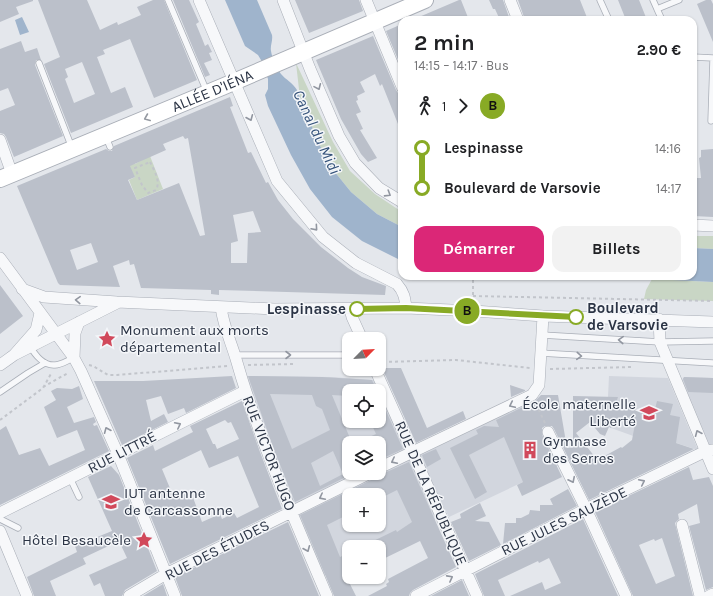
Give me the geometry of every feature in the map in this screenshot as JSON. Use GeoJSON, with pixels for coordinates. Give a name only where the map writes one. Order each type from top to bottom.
{"type":"FeatureCollection","features":[{"type":"Feature","properties":{"kind":"main road","name":"ALLÉE D'IÉNA"},"geometry":{"type":"LineString","coordinates":[[6,176],[72,149],[108,141],[208,93],[300,52],[425,0]]}},
{"type":"Feature","properties":{"kind":"street"},"geometry":{"type":"LineString","coordinates":[[199,0],[278,181],[323,237],[356,263],[397,284],[404,295],[406,308]]}},
{"type":"Feature","properties":{"kind":"street"},"geometry":{"type":"LineString","coordinates":[[283,0],[300,52],[339,136],[355,164],[379,188],[398,200]]}},
{"type":"Feature","properties":{"kind":"street"},"geometry":{"type":"LineString","coordinates":[[366,0],[398,78]]}},
{"type":"Feature","properties":{"kind":"street"},"geometry":{"type":"LineString","coordinates":[[510,0],[516,16]]}},
{"type":"Feature","properties":{"kind":"street"},"geometry":{"type":"LineString","coordinates":[[0,140],[6,176]]}},
{"type":"Feature","properties":{"kind":"street"},"geometry":{"type":"LineString","coordinates":[[697,225],[713,226]]}},
{"type":"Feature","properties":{"kind":"street"},"geometry":{"type":"LineString","coordinates":[[0,259],[80,368],[118,454],[175,596]]}},
{"type":"Feature","properties":{"kind":"street"},"geometry":{"type":"LineString","coordinates":[[22,289],[44,297],[221,307],[274,309],[406,308],[543,316],[713,322]]}},
{"type":"Feature","properties":{"kind":"street"},"geometry":{"type":"LineString","coordinates":[[0,365],[30,346],[117,302]]}},
{"type":"Feature","properties":{"kind":"street","name":"RUE VICTOR HUGO"},"geometry":{"type":"LineString","coordinates":[[221,307],[224,324],[245,391],[292,512],[327,596]]}},
{"type":"Feature","properties":{"kind":"street"},"geometry":{"type":"LineString","coordinates":[[350,309],[359,332]]}},
{"type":"Feature","properties":{"kind":"street"},"geometry":{"type":"LineString","coordinates":[[14,355],[36,330],[40,313]]}},
{"type":"Feature","properties":{"kind":"street"},"geometry":{"type":"LineString","coordinates":[[386,465],[532,396],[539,385],[543,316]]}},
{"type":"Feature","properties":{"kind":"street"},"geometry":{"type":"LineString","coordinates":[[659,319],[660,342],[709,451],[713,469]]}},
{"type":"Feature","properties":{"kind":"street"},"geometry":{"type":"LineString","coordinates":[[74,358],[75,333],[79,322]]}},
{"type":"Feature","properties":{"kind":"street","name":"RUE DE LA RÉPUBLIQUE"},"geometry":{"type":"LineString","coordinates":[[378,376],[477,596]]}},
{"type":"Feature","properties":{"kind":"street","name":"RUE LITTRÉ"},"geometry":{"type":"LineString","coordinates":[[0,513],[245,391]]}},
{"type":"Feature","properties":{"kind":"street"},"geometry":{"type":"LineString","coordinates":[[548,432],[586,509],[626,596]]}},
{"type":"Feature","properties":{"kind":"street","name":"RUE JULES SAUZÈDE"},"geometry":{"type":"LineString","coordinates":[[416,596],[586,509],[709,451]]}},
{"type":"Feature","properties":{"kind":"street","name":"RUE DES ÉTUDES"},"geometry":{"type":"LineString","coordinates":[[128,596],[166,574],[356,480]]}},
{"type":"Feature","properties":{"kind":"street"},"geometry":{"type":"LineString","coordinates":[[682,525],[700,596]]}},
{"type":"Feature","properties":{"kind":"street"},"geometry":{"type":"LineString","coordinates":[[0,531],[27,596]]}},
{"type":"Feature","properties":{"kind":"lane"},"geometry":{"type":"LineString","coordinates":[[168,0],[208,93]]}},
{"type":"Feature","properties":{"kind":"lane"},"geometry":{"type":"LineString","coordinates":[[600,0],[607,16]]}},
{"type":"Feature","properties":{"kind":"lane"},"geometry":{"type":"LineString","coordinates":[[654,0],[660,16]]}},
{"type":"Feature","properties":{"kind":"lane"},"geometry":{"type":"LineString","coordinates":[[657,9],[679,0]]}},
{"type":"Feature","properties":{"kind":"lane"},"geometry":{"type":"LineString","coordinates":[[697,57],[713,59],[711,121]]}},
{"type":"Feature","properties":{"kind":"lane"},"geometry":{"type":"LineString","coordinates":[[39,63],[72,149]]}},
{"type":"Feature","properties":{"kind":"lane"},"geometry":{"type":"LineString","coordinates":[[542,335],[660,342],[713,341]]}},
{"type":"Feature","properties":{"kind":"lane"},"geometry":{"type":"LineString","coordinates":[[30,346],[45,363],[55,365],[74,358]]}},
{"type":"Feature","properties":{"kind":"lane"},"geometry":{"type":"LineString","coordinates":[[540,353],[713,363]]}},
{"type":"Feature","properties":{"kind":"lane"},"geometry":{"type":"LineString","coordinates":[[236,360],[342,355]]}},
{"type":"Feature","properties":{"kind":"lane"},"geometry":{"type":"LineString","coordinates":[[0,392],[45,363]]}},
{"type":"Feature","properties":{"kind":"lane"},"geometry":{"type":"LineString","coordinates":[[70,478],[79,497]]}},
{"type":"Feature","properties":{"kind":"lane"},"geometry":{"type":"LineString","coordinates":[[0,519],[18,528]]}},
{"type":"Feature","properties":{"kind":"path"},"geometry":{"type":"LineString","coordinates":[[150,162],[157,177],[158,184],[156,190],[148,193],[142,185],[135,168],[150,162]]}},
{"type":"Feature","properties":{"kind":"path"},"geometry":{"type":"LineString","coordinates":[[473,280],[473,296],[713,301]]}},
{"type":"Feature","properties":{"kind":"path"},"geometry":{"type":"LineString","coordinates":[[80,368],[86,365],[93,366],[108,375],[117,375],[236,360],[301,364]]}},
{"type":"Feature","properties":{"kind":"path"},"geometry":{"type":"LineString","coordinates":[[43,388],[55,365]]}},
{"type":"Feature","properties":{"kind":"path"},"geometry":{"type":"LineString","coordinates":[[0,420],[43,388],[68,373]]}},
{"type":"Feature","properties":{"kind":"path"},"geometry":{"type":"LineString","coordinates":[[532,396],[548,432]]}},
{"type":"Feature","properties":{"kind":"shaded area"},"geometry":{"type":"Polygon","coordinates":[[[247,376],[331,377],[375,380],[377,384],[342,384],[342,428],[386,428],[386,405],[405,449],[404,452],[386,461],[386,436],[342,436],[342,480],[346,480],[294,505],[245,379],[247,376]]]}},
{"type":"Feature","properties":{"kind":"shaded area","name":"École maternelle Liberté"},"geometry":{"type":"Polygon","coordinates":[[[609,376],[668,378],[698,450],[667,440],[664,447],[611,428],[618,397],[608,397],[609,376]]]}},
{"type":"Feature","properties":{"kind":"shaded area"},"geometry":{"type":"Polygon","coordinates":[[[684,377],[713,378],[713,460],[680,383],[684,377]]]}},
{"type":"Feature","properties":{"kind":"shaded area"},"geometry":{"type":"Polygon","coordinates":[[[530,402],[559,465],[449,517],[418,456],[530,402]]]}},
{"type":"Feature","properties":{"kind":"shaded area"},"geometry":{"type":"Polygon","coordinates":[[[410,459],[436,519],[386,544],[386,540],[342,540],[342,566],[323,576],[298,515],[342,493],[342,532],[386,532],[386,488],[352,488],[368,480],[386,480],[386,471],[410,459]]]}},
{"type":"Feature","properties":{"kind":"green space"},"geometry":{"type":"Polygon","coordinates":[[[296,63],[333,142],[350,171],[375,194],[398,209],[398,225],[377,214],[351,192],[334,171],[319,144],[300,98],[296,63]]]}},
{"type":"Feature","properties":{"kind":"green space"},"geometry":{"type":"Polygon","coordinates":[[[150,156],[163,189],[137,200],[129,180],[135,177],[128,166],[150,156]]]}},
{"type":"Feature","properties":{"kind":"green space"},"geometry":{"type":"Polygon","coordinates":[[[697,236],[713,236],[713,249],[697,248],[697,236]]]}},
{"type":"Feature","properties":{"kind":"green space"},"geometry":{"type":"Polygon","coordinates":[[[651,280],[713,282],[713,301],[644,299],[646,290],[651,280]]]}},
{"type":"Feature","properties":{"kind":"water"},"geometry":{"type":"Polygon","coordinates":[[[225,0],[257,0],[272,35],[272,57],[281,74],[297,90],[319,144],[334,171],[351,192],[377,214],[398,225],[398,259],[362,241],[332,217],[310,189],[291,155],[268,106],[265,95],[268,89],[268,79],[261,60],[258,55],[245,46],[225,0]]]}},
{"type":"Feature","properties":{"kind":"water"},"geometry":{"type":"Polygon","coordinates":[[[22,17],[29,32],[20,35],[15,20],[22,17]]]}},
{"type":"Feature","properties":{"kind":"water"},"geometry":{"type":"Polygon","coordinates":[[[697,248],[713,249],[713,282],[672,280],[697,280],[697,248]]]}},
{"type":"Feature","properties":{"kind":"building"},"geometry":{"type":"Polygon","coordinates":[[[0,0],[33,1],[16,7],[19,14],[0,22],[0,0]]]}},
{"type":"Feature","properties":{"kind":"building"},"geometry":{"type":"Polygon","coordinates":[[[38,0],[87,0],[100,30],[117,22],[118,25],[141,15],[137,7],[153,0],[164,0],[197,80],[154,98],[130,39],[103,50],[105,54],[97,57],[111,93],[125,87],[133,107],[71,133],[44,64],[60,57],[38,0]],[[82,62],[65,69],[68,77],[65,79],[74,103],[95,94],[82,62]]]}},
{"type":"Feature","properties":{"kind":"building"},"geometry":{"type":"Polygon","coordinates":[[[173,0],[189,0],[199,22],[196,24],[205,46],[208,44],[212,52],[209,53],[212,60],[204,63],[210,75],[205,77],[173,0]]]}},
{"type":"Feature","properties":{"kind":"building"},"geometry":{"type":"Polygon","coordinates":[[[295,0],[359,0],[363,11],[309,33],[295,0]]]}},
{"type":"Feature","properties":{"kind":"building"},"geometry":{"type":"Polygon","coordinates":[[[461,0],[467,16],[421,16],[461,0]]]}},
{"type":"Feature","properties":{"kind":"building"},"geometry":{"type":"Polygon","coordinates":[[[489,0],[503,0],[509,16],[498,16],[495,9],[493,9],[489,0]]]}},
{"type":"Feature","properties":{"kind":"building"},"geometry":{"type":"Polygon","coordinates":[[[518,0],[580,0],[586,16],[524,16],[518,0]]]}},
{"type":"Feature","properties":{"kind":"building"},"geometry":{"type":"Polygon","coordinates":[[[618,0],[639,0],[645,16],[624,16],[618,0]]]}},
{"type":"Feature","properties":{"kind":"building"},"geometry":{"type":"Polygon","coordinates":[[[706,0],[711,0],[713,4],[713,42],[697,4],[706,0]]]}},
{"type":"Feature","properties":{"kind":"building"},"geometry":{"type":"Polygon","coordinates":[[[398,26],[398,60],[386,31],[398,26]]]}},
{"type":"Feature","properties":{"kind":"building"},"geometry":{"type":"Polygon","coordinates":[[[373,36],[398,93],[398,124],[382,84],[380,86],[375,74],[360,82],[365,92],[357,96],[358,100],[356,101],[361,112],[356,114],[363,129],[360,130],[377,158],[368,162],[361,154],[341,119],[316,60],[373,36]]]}},
{"type":"Feature","properties":{"kind":"building"},"geometry":{"type":"Polygon","coordinates":[[[21,41],[25,52],[37,48],[41,60],[36,60],[35,65],[63,136],[14,157],[6,137],[4,134],[0,133],[0,111],[15,105],[8,88],[0,91],[0,49],[21,41]]]}},
{"type":"Feature","properties":{"kind":"building"},"geometry":{"type":"Polygon","coordinates":[[[230,97],[233,106],[230,107],[248,153],[251,152],[266,183],[268,182],[278,200],[293,219],[321,247],[362,277],[386,286],[385,295],[219,290],[219,295],[211,294],[211,290],[141,288],[134,264],[130,265],[129,260],[113,266],[120,287],[60,285],[17,186],[106,149],[112,151],[114,146],[230,97]],[[183,136],[163,144],[166,150],[130,166],[135,177],[128,180],[137,200],[179,183],[200,236],[205,235],[188,138],[185,139],[183,136]],[[253,211],[233,215],[238,241],[231,243],[231,263],[247,263],[248,233],[261,232],[253,211]],[[91,243],[70,250],[77,270],[98,262],[91,243]]]}},
{"type":"Feature","properties":{"kind":"building"},"geometry":{"type":"Polygon","coordinates":[[[713,149],[713,217],[697,216],[697,178],[701,178],[699,158],[701,157],[701,150],[713,149]]]}},
{"type":"Feature","properties":{"kind":"building"},"geometry":{"type":"Polygon","coordinates":[[[0,285],[23,316],[0,334],[0,285]]]}},
{"type":"Feature","properties":{"kind":"building"},"geometry":{"type":"Polygon","coordinates":[[[386,368],[401,368],[427,428],[463,411],[466,419],[416,443],[386,376],[386,368]]]}},
{"type":"Feature","properties":{"kind":"building"},"geometry":{"type":"Polygon","coordinates":[[[232,376],[236,388],[186,413],[184,408],[168,414],[161,396],[146,400],[151,421],[164,414],[168,422],[122,445],[94,381],[143,381],[232,376]]]}},
{"type":"Feature","properties":{"kind":"building"},"geometry":{"type":"Polygon","coordinates":[[[248,376],[322,377],[372,380],[374,384],[342,384],[342,396],[332,395],[342,419],[342,428],[346,428],[349,436],[342,436],[342,472],[333,451],[311,463],[320,486],[342,475],[342,479],[295,502],[273,447],[248,376]],[[270,394],[292,449],[330,430],[322,409],[316,406],[312,395],[270,394]]]}},
{"type":"Feature","properties":{"kind":"building"},"geometry":{"type":"Polygon","coordinates":[[[684,377],[713,378],[713,393],[688,392],[683,379],[684,377]]]}},
{"type":"Feature","properties":{"kind":"building"},"geometry":{"type":"Polygon","coordinates":[[[510,385],[525,390],[525,391],[511,397],[510,385]]]}},
{"type":"Feature","properties":{"kind":"building"},"geometry":{"type":"Polygon","coordinates":[[[79,386],[83,399],[67,407],[74,423],[94,417],[96,422],[93,424],[94,426],[97,425],[109,451],[0,505],[0,430],[6,426],[19,455],[40,448],[49,466],[85,450],[77,430],[57,438],[44,407],[56,400],[51,391],[57,388],[72,389],[79,386]]]}},
{"type":"Feature","properties":{"kind":"building"},"geometry":{"type":"Polygon","coordinates":[[[541,395],[558,395],[567,448],[573,447],[573,396],[618,397],[616,406],[654,413],[657,401],[673,404],[670,415],[680,417],[676,443],[694,449],[589,500],[554,429],[552,426],[545,426],[542,428],[542,435],[562,477],[522,496],[517,485],[523,482],[504,437],[469,455],[487,492],[475,499],[450,448],[478,434],[476,430],[484,426],[499,427],[496,420],[535,401],[541,395]],[[613,420],[611,428],[609,427],[605,436],[600,434],[590,422],[576,433],[595,457],[592,463],[621,447],[622,448],[632,440],[635,424],[613,420]]]}},
{"type":"Feature","properties":{"kind":"building"},"geometry":{"type":"Polygon","coordinates":[[[242,401],[282,509],[170,564],[127,458],[153,445],[155,451],[193,432],[190,426],[242,401]],[[225,420],[206,429],[217,449],[239,439],[231,422],[228,423],[225,420]],[[201,450],[162,469],[174,498],[191,492],[202,522],[220,514],[222,519],[234,513],[237,518],[259,507],[238,456],[209,468],[201,450]]]}},
{"type":"Feature","properties":{"kind":"building"},"geometry":{"type":"Polygon","coordinates":[[[386,411],[403,449],[386,457],[386,436],[372,436],[376,434],[373,428],[386,428],[386,411]]]}},
{"type":"Feature","properties":{"kind":"building"},"geometry":{"type":"Polygon","coordinates":[[[436,449],[441,459],[427,467],[422,455],[436,449]]]}},
{"type":"Feature","properties":{"kind":"building"},"geometry":{"type":"Polygon","coordinates":[[[409,462],[456,567],[413,590],[409,596],[368,596],[387,586],[386,584],[389,582],[388,579],[428,558],[420,541],[386,558],[386,540],[375,540],[396,530],[397,532],[412,522],[397,490],[386,496],[386,488],[355,488],[371,480],[386,480],[386,472],[409,462]]]}},
{"type":"Feature","properties":{"kind":"building"},"geometry":{"type":"Polygon","coordinates":[[[111,466],[119,475],[157,571],[125,590],[122,596],[105,596],[100,583],[94,586],[89,575],[127,558],[119,541],[83,558],[86,564],[50,581],[56,596],[34,596],[27,577],[77,552],[75,546],[112,531],[88,477],[111,466]]]}},
{"type":"Feature","properties":{"kind":"building"},"geometry":{"type":"Polygon","coordinates":[[[689,467],[693,480],[709,477],[713,486],[713,587],[706,590],[689,526],[700,523],[697,504],[678,514],[679,519],[675,523],[693,596],[633,596],[595,512],[689,467]],[[662,538],[655,541],[654,539],[639,545],[656,584],[675,576],[662,538]]]}},
{"type":"Feature","properties":{"kind":"building"},"geometry":{"type":"Polygon","coordinates":[[[568,489],[577,506],[503,544],[505,523],[516,523],[516,518],[521,518],[529,514],[530,510],[540,511],[540,505],[553,505],[550,499],[568,489]]]}},
{"type":"Feature","properties":{"kind":"building"},"geometry":{"type":"Polygon","coordinates":[[[342,494],[342,518],[327,525],[340,557],[342,556],[342,584],[350,584],[356,596],[334,596],[300,515],[342,494]]]}},
{"type":"Feature","properties":{"kind":"building"},"geometry":{"type":"Polygon","coordinates":[[[480,503],[486,516],[475,521],[489,522],[501,545],[469,561],[451,522],[461,518],[460,514],[480,503]]]}},
{"type":"Feature","properties":{"kind":"building"},"geometry":{"type":"Polygon","coordinates":[[[583,519],[618,596],[510,596],[542,582],[545,590],[561,583],[549,558],[539,563],[538,561],[498,580],[505,596],[484,596],[475,574],[583,519]]]}},
{"type":"Feature","properties":{"kind":"building"},"geometry":{"type":"Polygon","coordinates":[[[288,522],[319,596],[182,596],[175,577],[288,522]]]}},
{"type":"Feature","properties":{"kind":"building"},"geometry":{"type":"Polygon","coordinates":[[[462,580],[469,596],[431,596],[462,580]]]}},
{"type":"Feature","properties":{"kind":"building"},"geometry":{"type":"Polygon","coordinates":[[[163,584],[167,596],[143,596],[163,584]]]}},
{"type":"Feature","properties":{"kind":"bus line","name":"B"},"geometry":{"type":"LineString","coordinates":[[357,309],[406,308],[576,317]]}},
{"type":"Feature","properties":{"kind":"place","name":"Lespinasse"},"geometry":{"type":"Point","coordinates":[357,309]}},
{"type":"Feature","properties":{"kind":"place","name":"Boulevard de Varsovie"},"geometry":{"type":"Point","coordinates":[576,317]}},
{"type":"Feature","properties":{"kind":"place","name":"Monument aux morts départemental"},"geometry":{"type":"Point","coordinates":[107,339]}},
{"type":"Feature","properties":{"kind":"place","name":"École maternelle Liberté"},"geometry":{"type":"Point","coordinates":[649,413]}},
{"type":"Feature","properties":{"kind":"place","name":"Gymnase des Serres"},"geometry":{"type":"Point","coordinates":[530,450]}},
{"type":"Feature","properties":{"kind":"place","name":"IUT antenne de Carcassonne"},"geometry":{"type":"Point","coordinates":[111,502]}},
{"type":"Feature","properties":{"kind":"place","name":"Hôtel Besaucèle"},"geometry":{"type":"Point","coordinates":[144,540]}},
{"type":"Feature","properties":{"kind":"water label","name":"Canal du Midi"},"geometry":{"type":"Point","coordinates":[317,132]}}]}
